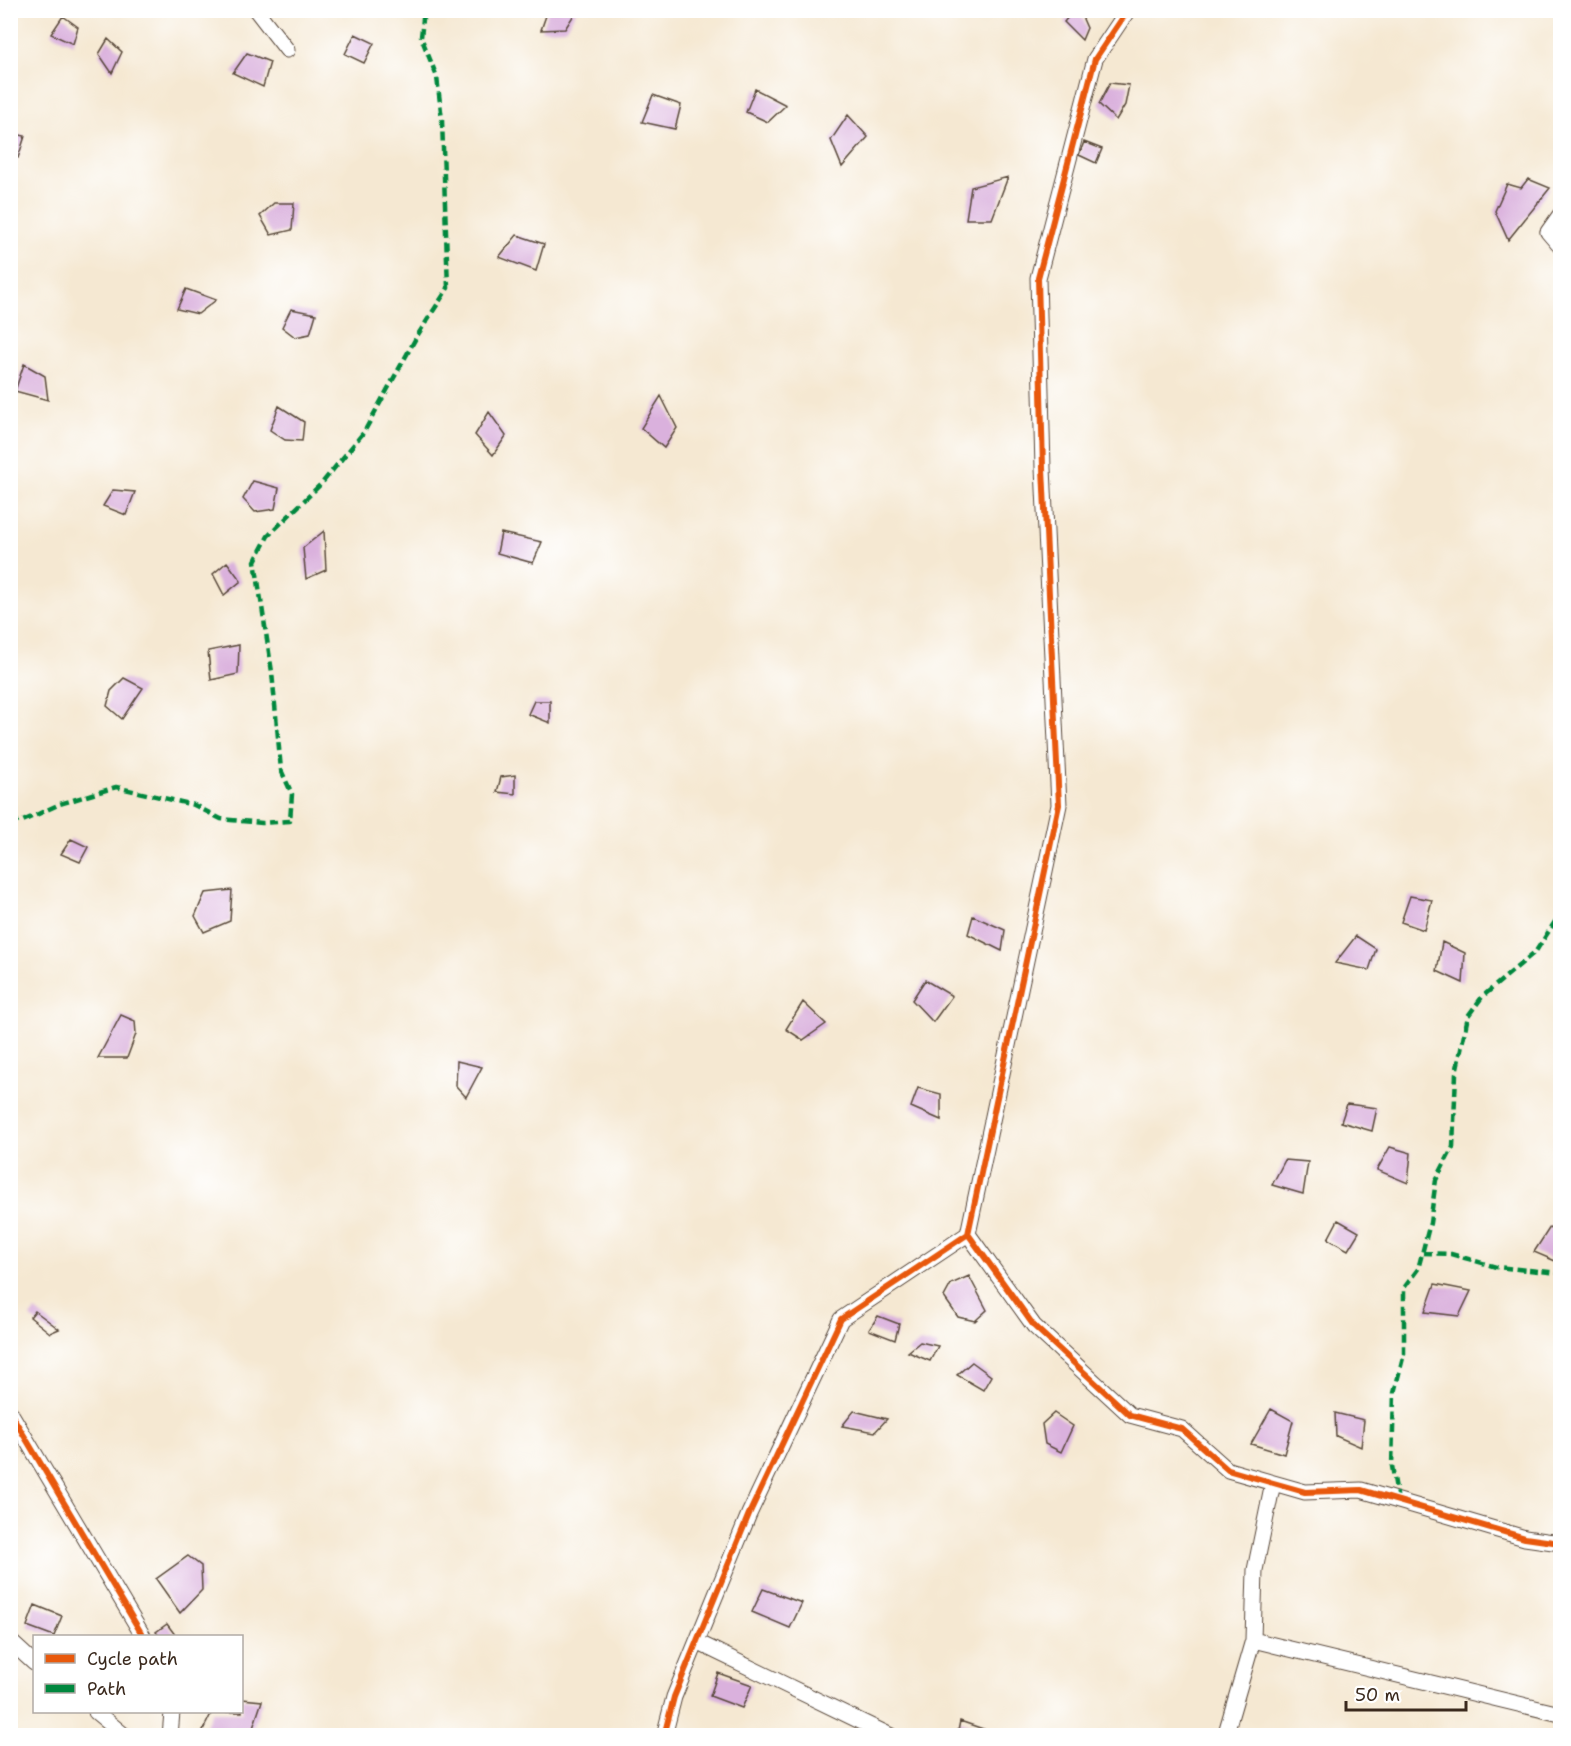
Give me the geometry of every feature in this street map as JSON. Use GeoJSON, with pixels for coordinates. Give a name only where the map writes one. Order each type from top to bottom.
{"type":"FeatureCollection","features":[{"type":"Feature","properties":{"kind":"street"},"geometry":{"type":"LineString","coordinates":[[256,10],[287,50]]}},
{"type":"Feature","properties":{"kind":"street"},"geometry":{"type":"LineString","coordinates":[[664,1736],[674,1697],[749,1514],[841,1319],[968,1234],[1059,806],[1043,468],[1038,278],[1095,59],[1128,10]]}},
{"type":"Feature","properties":{"kind":"street"},"geometry":{"type":"LineString","coordinates":[[1560,216],[1548,232],[1560,246]]}},
{"type":"Feature","properties":{"kind":"street"},"geometry":{"type":"LineString","coordinates":[[968,1234],[1034,1326],[1130,1415],[1182,1429],[1228,1470],[1305,1492],[1361,1490],[1525,1538],[1560,1543]]}},
{"type":"Feature","properties":{"kind":"street"},"geometry":{"type":"LineString","coordinates":[[10,1412],[142,1635]]}},
{"type":"Feature","properties":{"kind":"street"},"geometry":{"type":"LineString","coordinates":[[1225,1736],[1253,1640],[1255,1570],[1273,1483]]}},
{"type":"Feature","properties":{"kind":"street"},"geometry":{"type":"LineString","coordinates":[[1253,1640],[1560,1714]]}},
{"type":"Feature","properties":{"kind":"street"},"geometry":{"type":"LineString","coordinates":[[10,1641],[33,1662]]}},
{"type":"Feature","properties":{"kind":"street"},"geometry":{"type":"LineString","coordinates":[[697,1642],[891,1736]]}},
{"type":"Feature","properties":{"kind":"street"},"geometry":{"type":"LineString","coordinates":[[97,1713],[125,1736]]}},
{"type":"Feature","properties":{"kind":"street"},"geometry":{"type":"LineString","coordinates":[[170,1736],[172,1713]]}},
{"type":"Feature","properties":{"kind":"building"},"geometry":{"type":"Polygon","coordinates":[[[548,10],[577,10],[565,29],[541,30],[548,10]]]}},
{"type":"Feature","properties":{"kind":"building"},"geometry":{"type":"Polygon","coordinates":[[[1074,10],[1079,10],[1087,28],[1082,40],[1064,22],[1074,10]]]}},
{"type":"Feature","properties":{"kind":"building"},"geometry":{"type":"Polygon","coordinates":[[[63,16],[78,27],[73,44],[51,34],[63,16]]]}},
{"type":"Feature","properties":{"kind":"building"},"geometry":{"type":"Polygon","coordinates":[[[355,34],[374,43],[364,63],[345,54],[355,34]]]}},
{"type":"Feature","properties":{"kind":"building"},"geometry":{"type":"Polygon","coordinates":[[[108,39],[122,52],[112,73],[99,54],[108,39]]]}},
{"type":"Feature","properties":{"kind":"building"},"geometry":{"type":"Polygon","coordinates":[[[247,53],[270,62],[263,87],[233,73],[247,53]]]}},
{"type":"Feature","properties":{"kind":"building"},"geometry":{"type":"Polygon","coordinates":[[[1110,83],[1129,85],[1125,105],[1116,120],[1099,104],[1110,83]]]}},
{"type":"Feature","properties":{"kind":"building"},"geometry":{"type":"Polygon","coordinates":[[[755,89],[786,105],[768,122],[746,112],[755,89]]]}},
{"type":"Feature","properties":{"kind":"building"},"geometry":{"type":"Polygon","coordinates":[[[653,95],[681,105],[675,129],[642,122],[653,95]]]}},
{"type":"Feature","properties":{"kind":"building"},"geometry":{"type":"Polygon","coordinates":[[[848,115],[868,137],[842,167],[831,140],[848,115]]]}},
{"type":"Feature","properties":{"kind":"building"},"geometry":{"type":"Polygon","coordinates":[[[10,133],[25,136],[18,158],[10,154],[10,133]]]}},
{"type":"Feature","properties":{"kind":"building"},"geometry":{"type":"Polygon","coordinates":[[[1084,142],[1102,149],[1096,163],[1079,155],[1084,142]]]}},
{"type":"Feature","properties":{"kind":"building"},"geometry":{"type":"Polygon","coordinates":[[[1008,177],[992,219],[966,219],[971,187],[1008,177]]]}},
{"type":"Feature","properties":{"kind":"building"},"geometry":{"type":"Polygon","coordinates":[[[1528,179],[1550,188],[1508,240],[1495,211],[1507,184],[1521,188],[1528,179]]]}},
{"type":"Feature","properties":{"kind":"building"},"geometry":{"type":"Polygon","coordinates":[[[274,203],[294,203],[292,230],[271,235],[260,216],[274,203]]]}},
{"type":"Feature","properties":{"kind":"building"},"geometry":{"type":"Polygon","coordinates":[[[517,235],[544,244],[536,271],[499,257],[517,235]]]}},
{"type":"Feature","properties":{"kind":"building"},"geometry":{"type":"Polygon","coordinates":[[[186,289],[216,300],[198,314],[177,309],[186,289]]]}},
{"type":"Feature","properties":{"kind":"building"},"geometry":{"type":"Polygon","coordinates":[[[291,309],[316,314],[310,334],[295,337],[282,327],[291,309]]]}},
{"type":"Feature","properties":{"kind":"building"},"geometry":{"type":"Polygon","coordinates":[[[24,364],[45,376],[48,400],[15,391],[24,364]]]}},
{"type":"Feature","properties":{"kind":"building"},"geometry":{"type":"Polygon","coordinates":[[[661,396],[677,428],[664,448],[641,428],[661,396]]]}},
{"type":"Feature","properties":{"kind":"building"},"geometry":{"type":"Polygon","coordinates":[[[279,406],[304,422],[302,441],[285,440],[270,430],[279,406]]]}},
{"type":"Feature","properties":{"kind":"building"},"geometry":{"type":"Polygon","coordinates":[[[489,412],[506,436],[493,455],[475,435],[489,412]]]}},
{"type":"Feature","properties":{"kind":"building"},"geometry":{"type":"Polygon","coordinates":[[[253,481],[279,488],[275,509],[255,512],[243,499],[253,481]]]}},
{"type":"Feature","properties":{"kind":"building"},"geometry":{"type":"Polygon","coordinates":[[[113,490],[135,492],[126,515],[103,506],[113,490]]]}},
{"type":"Feature","properties":{"kind":"building"},"geometry":{"type":"Polygon","coordinates":[[[324,531],[326,570],[306,579],[303,548],[324,531]]]}},
{"type":"Feature","properties":{"kind":"building"},"geometry":{"type":"Polygon","coordinates":[[[501,533],[542,542],[533,563],[497,553],[501,533]]]}},
{"type":"Feature","properties":{"kind":"building"},"geometry":{"type":"Polygon","coordinates":[[[227,562],[241,581],[224,595],[213,574],[227,562]]]}},
{"type":"Feature","properties":{"kind":"building"},"geometry":{"type":"Polygon","coordinates":[[[239,645],[238,674],[211,680],[208,651],[239,645]]]}},
{"type":"Feature","properties":{"kind":"building"},"geometry":{"type":"Polygon","coordinates":[[[124,678],[143,688],[122,719],[107,706],[111,691],[124,678]]]}},
{"type":"Feature","properties":{"kind":"building"},"geometry":{"type":"Polygon","coordinates":[[[534,701],[550,701],[550,723],[528,714],[534,701]]]}},
{"type":"Feature","properties":{"kind":"building"},"geometry":{"type":"Polygon","coordinates":[[[515,775],[515,794],[497,792],[501,777],[515,775]]]}},
{"type":"Feature","properties":{"kind":"building"},"geometry":{"type":"Polygon","coordinates":[[[71,839],[88,847],[80,862],[61,854],[71,839]]]}},
{"type":"Feature","properties":{"kind":"building"},"geometry":{"type":"Polygon","coordinates":[[[232,890],[230,921],[204,932],[195,916],[205,893],[232,890]]]}},
{"type":"Feature","properties":{"kind":"building"},"geometry":{"type":"Polygon","coordinates":[[[1410,896],[1432,900],[1424,930],[1401,922],[1410,896]]]}},
{"type":"Feature","properties":{"kind":"building"},"geometry":{"type":"Polygon","coordinates":[[[973,916],[1005,930],[1002,951],[968,934],[973,916]]]}},
{"type":"Feature","properties":{"kind":"building"},"geometry":{"type":"Polygon","coordinates":[[[1356,936],[1376,949],[1369,970],[1335,963],[1356,936]]]}},
{"type":"Feature","properties":{"kind":"building"},"geometry":{"type":"Polygon","coordinates":[[[1442,942],[1465,953],[1463,983],[1437,971],[1442,942]]]}},
{"type":"Feature","properties":{"kind":"building"},"geometry":{"type":"Polygon","coordinates":[[[925,980],[952,996],[933,1022],[912,1000],[925,980]]]}},
{"type":"Feature","properties":{"kind":"building"},"geometry":{"type":"Polygon","coordinates":[[[803,1002],[826,1024],[803,1040],[786,1029],[803,1002]]]}},
{"type":"Feature","properties":{"kind":"building"},"geometry":{"type":"Polygon","coordinates":[[[121,1015],[135,1021],[136,1034],[127,1058],[98,1058],[121,1015]]]}},
{"type":"Feature","properties":{"kind":"building"},"geometry":{"type":"Polygon","coordinates":[[[457,1061],[482,1067],[466,1097],[456,1086],[457,1061]]]}},
{"type":"Feature","properties":{"kind":"building"},"geometry":{"type":"Polygon","coordinates":[[[918,1088],[941,1094],[941,1120],[911,1107],[918,1088]]]}},
{"type":"Feature","properties":{"kind":"building"},"geometry":{"type":"Polygon","coordinates":[[[1347,1104],[1377,1108],[1372,1131],[1341,1122],[1347,1104]]]}},
{"type":"Feature","properties":{"kind":"building"},"geometry":{"type":"Polygon","coordinates":[[[1390,1147],[1411,1153],[1408,1183],[1377,1170],[1390,1147]]]}},
{"type":"Feature","properties":{"kind":"building"},"geometry":{"type":"Polygon","coordinates":[[[1285,1160],[1308,1162],[1303,1194],[1272,1185],[1285,1160]]]}},
{"type":"Feature","properties":{"kind":"building"},"geometry":{"type":"Polygon","coordinates":[[[1338,1220],[1359,1232],[1348,1250],[1328,1239],[1338,1220]]]}},
{"type":"Feature","properties":{"kind":"building"},"geometry":{"type":"Polygon","coordinates":[[[1550,1227],[1560,1227],[1560,1263],[1534,1252],[1550,1227]]]}},
{"type":"Feature","properties":{"kind":"building"},"geometry":{"type":"Polygon","coordinates":[[[969,1276],[987,1310],[975,1321],[958,1317],[944,1297],[951,1284],[969,1276]]]}},
{"type":"Feature","properties":{"kind":"building"},"geometry":{"type":"Polygon","coordinates":[[[1435,1284],[1471,1291],[1459,1316],[1425,1312],[1435,1284]]]}},
{"type":"Feature","properties":{"kind":"building"},"geometry":{"type":"Polygon","coordinates":[[[35,1311],[59,1329],[50,1333],[30,1317],[35,1311]]]}},
{"type":"Feature","properties":{"kind":"building"},"geometry":{"type":"Polygon","coordinates":[[[878,1316],[899,1324],[895,1340],[869,1330],[878,1316]]]}},
{"type":"Feature","properties":{"kind":"building"},"geometry":{"type":"Polygon","coordinates":[[[920,1342],[938,1346],[930,1361],[908,1352],[920,1342]]]}},
{"type":"Feature","properties":{"kind":"building"},"geometry":{"type":"Polygon","coordinates":[[[972,1362],[991,1376],[983,1390],[957,1375],[972,1362]]]}},
{"type":"Feature","properties":{"kind":"building"},"geometry":{"type":"Polygon","coordinates":[[[1271,1409],[1293,1421],[1284,1454],[1251,1444],[1271,1409]]]}},
{"type":"Feature","properties":{"kind":"building"},"geometry":{"type":"Polygon","coordinates":[[[854,1411],[887,1419],[875,1432],[842,1426],[854,1411]]]}},
{"type":"Feature","properties":{"kind":"building"},"geometry":{"type":"Polygon","coordinates":[[[1054,1413],[1073,1426],[1061,1452],[1045,1444],[1042,1424],[1054,1413]]]}},
{"type":"Feature","properties":{"kind":"building"},"geometry":{"type":"Polygon","coordinates":[[[1335,1413],[1364,1420],[1361,1447],[1336,1436],[1335,1413]]]}},
{"type":"Feature","properties":{"kind":"building"},"geometry":{"type":"Polygon","coordinates":[[[188,1556],[201,1566],[202,1590],[180,1613],[156,1579],[188,1556]]]}},
{"type":"Feature","properties":{"kind":"building"},"geometry":{"type":"Polygon","coordinates":[[[763,1589],[802,1603],[790,1628],[752,1612],[763,1589]]]}},
{"type":"Feature","properties":{"kind":"building"},"geometry":{"type":"Polygon","coordinates":[[[35,1605],[62,1616],[54,1635],[27,1626],[35,1605]]]}},
{"type":"Feature","properties":{"kind":"building"},"geometry":{"type":"Polygon","coordinates":[[[167,1624],[175,1635],[158,1635],[156,1632],[167,1624]]]}},
{"type":"Feature","properties":{"kind":"building"},"geometry":{"type":"Polygon","coordinates":[[[718,1673],[752,1685],[742,1708],[710,1696],[718,1673]]]}},
{"type":"Feature","properties":{"kind":"building"},"geometry":{"type":"Polygon","coordinates":[[[243,1699],[262,1701],[253,1728],[200,1736],[212,1713],[243,1713],[243,1699]]]}},
{"type":"Feature","properties":{"kind":"building"},"geometry":{"type":"Polygon","coordinates":[[[960,1721],[989,1731],[987,1736],[957,1736],[960,1721]]]}},
{"type":"Feature","properties":{"kind":"marked path"},"geometry":{"type":"LineString","coordinates":[[10,822],[23,821],[60,804],[116,787],[194,805],[221,819],[262,823],[290,821],[292,794],[281,770],[272,672],[255,561],[268,536],[322,483],[364,432],[417,336],[448,288],[442,120],[437,77],[421,37],[424,10]]}},
{"type":"Feature","properties":{"kind":"marked path"},"geometry":{"type":"LineString","coordinates":[[1398,1501],[1392,1466],[1394,1393],[1404,1354],[1404,1288],[1418,1269],[1430,1223],[1436,1180],[1453,1147],[1456,1073],[1468,1016],[1482,997],[1536,951],[1560,914]]}},
{"type":"Feature","properties":{"kind":"marked path"},"geometry":{"type":"LineString","coordinates":[[1423,1253],[1451,1254],[1496,1267],[1560,1273]]}},
{"type":"Feature","properties":{"kind":"cycle path"},"geometry":{"type":"LineString","coordinates":[[1128,10],[1095,59],[1038,278],[1043,468],[1059,805],[968,1234],[1034,1326],[1130,1415],[1182,1429],[1228,1470],[1305,1492],[1361,1490],[1525,1538],[1560,1543]]}},
{"type":"Feature","properties":{"kind":"cycle path"},"geometry":{"type":"LineString","coordinates":[[664,1736],[674,1697],[749,1514],[841,1319],[968,1234]]}},
{"type":"Feature","properties":{"kind":"cycle path"},"geometry":{"type":"LineString","coordinates":[[10,1412],[142,1635]]}}]}
